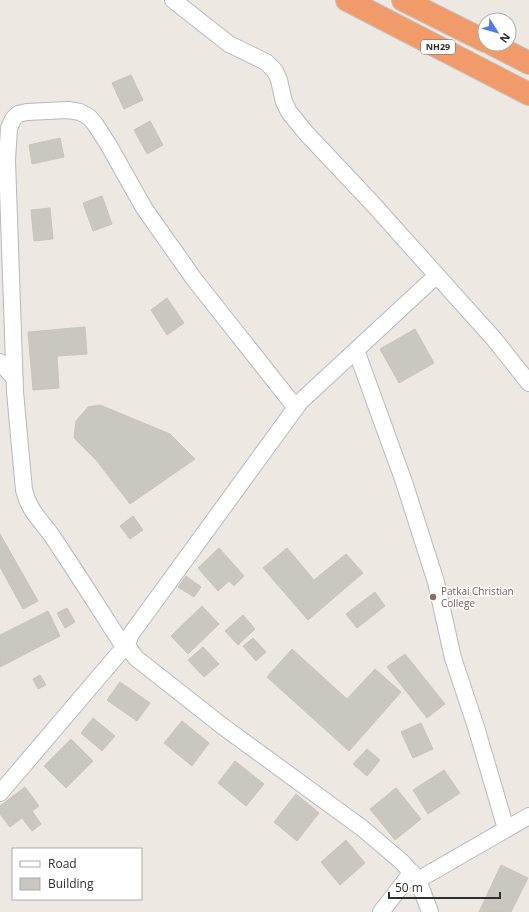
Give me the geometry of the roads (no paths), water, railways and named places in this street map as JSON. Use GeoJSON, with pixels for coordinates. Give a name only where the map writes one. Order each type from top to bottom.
{"type":"FeatureCollection","features":[{"type":"Feature","properties":{"kind":"highway","name":"NH29"},"geometry":{"type":"LineString","coordinates":[[347,0],[529,94]]}},
{"type":"Feature","properties":{"kind":"highway","name":"NH29"},"geometry":{"type":"LineString","coordinates":[[403,0],[477,37]]}},
{"type":"Feature","properties":{"kind":"highway"},"geometry":{"type":"LineString","coordinates":[[508,52],[529,63]]}},
{"type":"Feature","properties":{"kind":"street"},"geometry":{"type":"LineString","coordinates":[[173,0],[229,44],[266,62],[275,71],[288,112],[494,339],[529,383]]}},
{"type":"Feature","properties":{"kind":"street"},"geometry":{"type":"LineString","coordinates":[[296,408],[194,279],[144,208],[108,144],[89,117],[80,112],[68,110],[27,112],[18,114],[13,119],[9,128],[4,167],[15,379],[23,484],[27,501],[136,658],[221,725],[362,828],[402,862],[415,876],[430,912]]}},
{"type":"Feature","properties":{"kind":"street"},"geometry":{"type":"LineString","coordinates":[[0,793],[126,645],[132,634],[296,408],[321,382],[436,276]]}},
{"type":"Feature","properties":{"kind":"street"},"geometry":{"type":"LineString","coordinates":[[356,350],[404,482],[436,582],[454,658],[506,829]]}},
{"type":"Feature","properties":{"kind":"street"},"geometry":{"type":"LineString","coordinates":[[0,362],[15,379]]}},
{"type":"Feature","properties":{"kind":"street"},"geometry":{"type":"LineString","coordinates":[[381,912],[415,876],[529,816]]}},
{"type":"Feature","properties":{"kind":"place","name":"Patkai Christian College"},"geometry":{"type":"Point","coordinates":[433,597]}}]}
